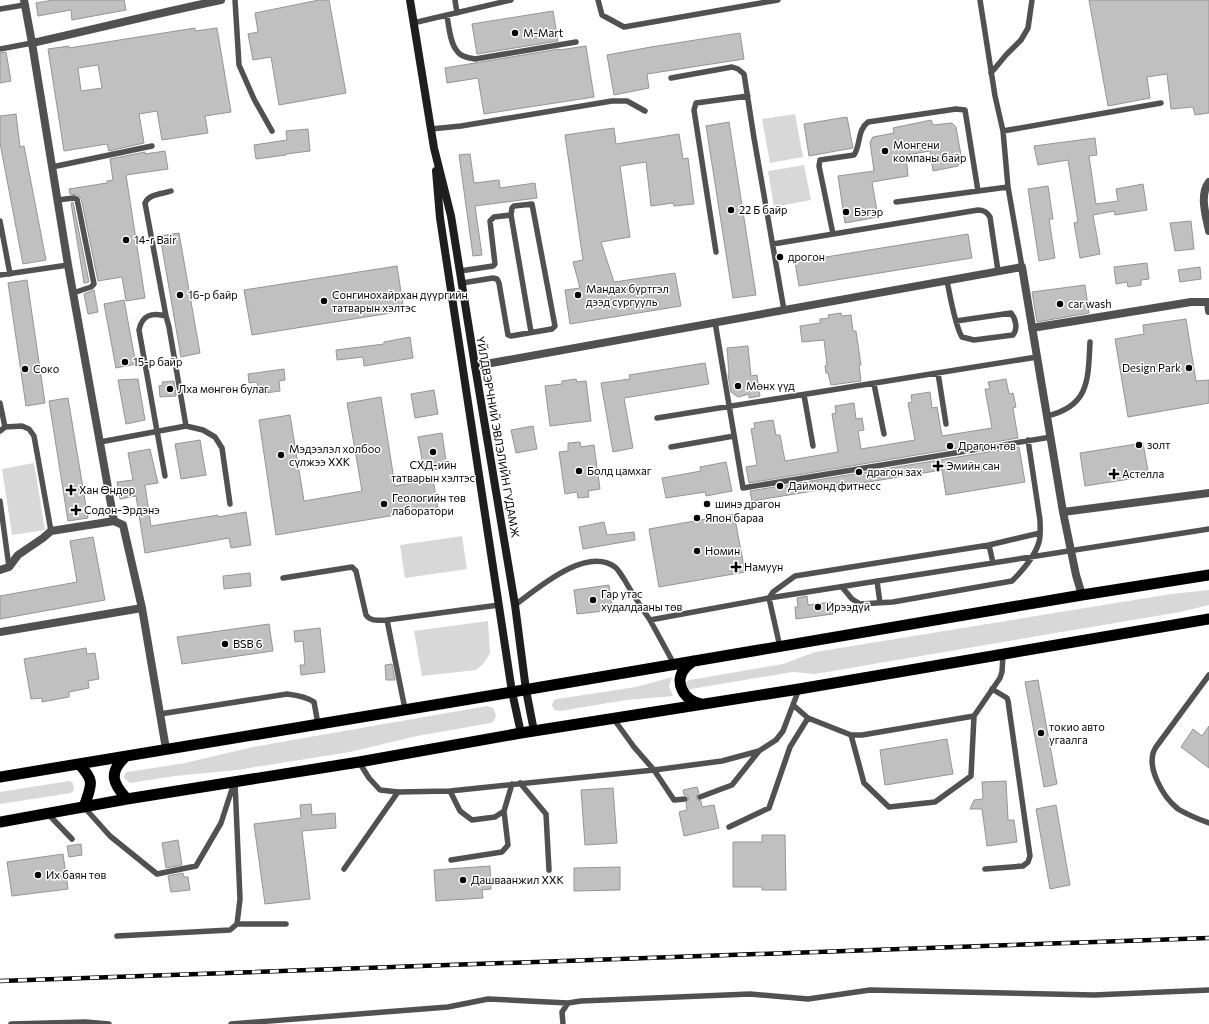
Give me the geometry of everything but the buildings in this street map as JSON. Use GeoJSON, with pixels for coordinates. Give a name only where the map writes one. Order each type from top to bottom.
{"type":"FeatureCollection","features":[{"type":"Feature","properties":{"kind":"highway"},"geometry":{"type":"LineString","coordinates":[[0,777],[526,690],[1082,595],[1209,575]]}},
{"type":"Feature","properties":{"kind":"highway"},"geometry":{"type":"LineString","coordinates":[[0,822],[128,799],[359,762],[521,733],[1004,655],[1209,619]]}},
{"type":"Feature","properties":{"kind":"highway"},"geometry":{"type":"LineString","coordinates":[[694,661],[685,668],[680,677],[680,687],[685,696],[693,702],[703,704]]}},
{"type":"Feature","properties":{"kind":"highway"},"geometry":{"type":"LineString","coordinates":[[125,757],[118,763],[115,772],[115,782],[118,790],[128,799]]}},
{"type":"Feature","properties":{"kind":"highway"},"geometry":{"type":"LineString","coordinates":[[78,764],[91,780],[91,789],[84,807]]}},
{"type":"Feature","properties":{"kind":"main road","name":"ҮЙЛДВЭРЧНИЙ ЭВЛЭЛИЙН ГУДАМЖ"},"geometry":{"type":"LineString","coordinates":[[410,0],[434,148],[440,218],[512,692],[521,733]]}},
{"type":"Feature","properties":{"kind":"main road","name":"ҮЙЛДВЭРЧНИЙ ЭВЛЭЛИЙН ГУДАМЖ"},"geometry":{"type":"LineString","coordinates":[[434,148],[451,216],[516,605],[526,690],[534,731]]}},
{"type":"Feature","properties":{"kind":"street"},"geometry":{"type":"LineString","coordinates":[[32,44],[109,26],[164,11],[221,0]]}},
{"type":"Feature","properties":{"kind":"street"},"geometry":{"type":"LineString","coordinates":[[24,2],[68,265],[114,521]]}},
{"type":"Feature","properties":{"kind":"street"},"geometry":{"type":"LineString","coordinates":[[1209,182],[1205,190],[1204,202],[1209,231]]}},
{"type":"Feature","properties":{"kind":"street"},"geometry":{"type":"LineString","coordinates":[[475,366],[1022,267],[1063,512],[1082,595]]}},
{"type":"Feature","properties":{"kind":"street"},"geometry":{"type":"LineString","coordinates":[[1032,328],[1191,302],[1209,305]]}},
{"type":"Feature","properties":{"kind":"street"},"geometry":{"type":"LineString","coordinates":[[1063,512],[1209,492]]}},
{"type":"Feature","properties":{"kind":"street"},"geometry":{"type":"LineString","coordinates":[[0,570],[9,567],[18,555],[51,531],[114,521],[123,525],[142,608],[166,749]]}},
{"type":"Feature","properties":{"kind":"street"},"geometry":{"type":"LineString","coordinates":[[0,632],[142,608]]}},
{"type":"Feature","properties":{"kind":"lane"},"geometry":{"type":"LineString","coordinates":[[235,0],[239,65],[254,99],[272,131]]}},
{"type":"Feature","properties":{"kind":"lane"},"geometry":{"type":"LineString","coordinates":[[455,0],[457,13]]}},
{"type":"Feature","properties":{"kind":"lane"},"geometry":{"type":"LineString","coordinates":[[413,23],[511,0]]}},
{"type":"Feature","properties":{"kind":"lane"},"geometry":{"type":"LineString","coordinates":[[598,0],[602,15],[624,27],[778,0]]}},
{"type":"Feature","properties":{"kind":"lane"},"geometry":{"type":"LineString","coordinates":[[980,0],[991,73],[1003,131],[1008,187],[1022,267]]}},
{"type":"Feature","properties":{"kind":"lane"},"geometry":{"type":"LineString","coordinates":[[991,73],[1006,54],[1021,40],[1028,28],[1032,0]]}},
{"type":"Feature","properties":{"kind":"lane"},"geometry":{"type":"LineString","coordinates":[[0,9],[24,2]]}},
{"type":"Feature","properties":{"kind":"lane"},"geometry":{"type":"LineString","coordinates":[[447,16],[456,52],[475,59],[576,42]]}},
{"type":"Feature","properties":{"kind":"lane"},"geometry":{"type":"LineString","coordinates":[[0,49],[32,44]]}},
{"type":"Feature","properties":{"kind":"lane"},"geometry":{"type":"LineString","coordinates":[[672,78],[732,67],[738,69],[744,74],[784,310]]}},
{"type":"Feature","properties":{"kind":"lane"},"geometry":{"type":"LineString","coordinates":[[716,252],[694,110],[696,103],[748,96]]}},
{"type":"Feature","properties":{"kind":"lane"},"geometry":{"type":"LineString","coordinates":[[431,129],[461,126],[612,101],[627,101],[645,111]]}},
{"type":"Feature","properties":{"kind":"lane"},"geometry":{"type":"LineString","coordinates":[[1003,131],[1161,103]]}},
{"type":"Feature","properties":{"kind":"lane"},"geometry":{"type":"LineString","coordinates":[[833,234],[819,162],[820,160],[854,155],[858,147],[862,128],[868,122],[956,109],[965,110],[978,191]]}},
{"type":"Feature","properties":{"kind":"lane"},"geometry":{"type":"LineString","coordinates":[[52,167],[152,146]]}},
{"type":"Feature","properties":{"kind":"lane"},"geometry":{"type":"LineString","coordinates":[[896,202],[1008,187]]}},
{"type":"Feature","properties":{"kind":"lane"},"geometry":{"type":"LineString","coordinates":[[171,191],[151,196],[145,203],[166,316],[170,327],[186,426]]}},
{"type":"Feature","properties":{"kind":"lane"},"geometry":{"type":"LineString","coordinates":[[57,200],[77,199],[94,284],[91,287],[73,293]]}},
{"type":"Feature","properties":{"kind":"lane"},"geometry":{"type":"LineString","coordinates":[[462,283],[492,278],[497,279],[508,335],[511,336],[552,329],[555,326],[532,204],[514,206],[512,208],[511,215],[531,332]]}},
{"type":"Feature","properties":{"kind":"lane"},"geometry":{"type":"LineString","coordinates":[[773,244],[982,210],[987,212],[990,217],[998,271]]}},
{"type":"Feature","properties":{"kind":"lane"},"geometry":{"type":"LineString","coordinates":[[460,271],[493,266],[495,264],[490,221],[494,217],[511,215]]}},
{"type":"Feature","properties":{"kind":"lane"},"geometry":{"type":"LineString","coordinates":[[0,221],[10,274]]}},
{"type":"Feature","properties":{"kind":"lane"},"geometry":{"type":"LineString","coordinates":[[0,275],[68,265]]}},
{"type":"Feature","properties":{"kind":"lane"},"geometry":{"type":"LineString","coordinates":[[947,280],[956,321],[959,333],[962,337],[967,340],[974,340],[1013,335],[1016,330],[1015,319],[1011,313],[956,321]]}},
{"type":"Feature","properties":{"kind":"lane"},"geometry":{"type":"LineString","coordinates":[[165,476],[139,330],[141,323],[146,316],[158,314],[166,316]]}},
{"type":"Feature","properties":{"kind":"lane"},"geometry":{"type":"LineString","coordinates":[[715,322],[743,488],[1051,437]]}},
{"type":"Feature","properties":{"kind":"lane"},"geometry":{"type":"LineString","coordinates":[[1047,416],[1061,412],[1073,405],[1082,394],[1088,378],[1090,342]]}},
{"type":"Feature","properties":{"kind":"lane"},"geometry":{"type":"LineString","coordinates":[[657,418],[1037,357]]}},
{"type":"Feature","properties":{"kind":"lane"},"geometry":{"type":"LineString","coordinates":[[938,373],[946,424]]}},
{"type":"Feature","properties":{"kind":"lane"},"geometry":{"type":"LineString","coordinates":[[874,384],[884,434]]}},
{"type":"Feature","properties":{"kind":"lane"},"geometry":{"type":"LineString","coordinates":[[804,395],[813,446]]}},
{"type":"Feature","properties":{"kind":"lane"},"geometry":{"type":"LineString","coordinates":[[0,403],[5,427]]}},
{"type":"Feature","properties":{"kind":"lane"},"geometry":{"type":"LineString","coordinates":[[0,431],[5,427],[22,426],[29,429],[34,436],[51,531]]}},
{"type":"Feature","properties":{"kind":"lane"},"geometry":{"type":"LineString","coordinates":[[100,442],[157,430],[186,426],[203,430],[215,437],[222,448],[230,504]]}},
{"type":"Feature","properties":{"kind":"lane"},"geometry":{"type":"LineString","coordinates":[[670,448],[734,436]]}},
{"type":"Feature","properties":{"kind":"lane"},"geometry":{"type":"LineString","coordinates":[[842,587],[852,599],[860,604],[893,602],[1012,581],[1032,557],[1039,543],[1040,520],[1028,440]]}},
{"type":"Feature","properties":{"kind":"lane"},"geometry":{"type":"LineString","coordinates":[[0,501],[9,567]]}},
{"type":"Feature","properties":{"kind":"lane"},"geometry":{"type":"LineString","coordinates":[[650,620],[769,598],[1209,529]]}},
{"type":"Feature","properties":{"kind":"lane"},"geometry":{"type":"LineString","coordinates":[[780,647],[769,598],[773,592],[795,576],[989,545],[1040,533]]}},
{"type":"Feature","properties":{"kind":"lane"},"geometry":{"type":"LineString","coordinates":[[989,545],[993,563]]}},
{"type":"Feature","properties":{"kind":"lane"},"geometry":{"type":"LineString","coordinates":[[516,605],[555,576],[579,563],[602,562],[616,567],[650,620],[674,664]]}},
{"type":"Feature","properties":{"kind":"lane"},"geometry":{"type":"LineString","coordinates":[[283,578],[352,567],[356,571],[366,615],[373,620],[387,620],[499,605]]}},
{"type":"Feature","properties":{"kind":"lane"},"geometry":{"type":"LineString","coordinates":[[877,581],[880,603]]}},
{"type":"Feature","properties":{"kind":"lane"},"geometry":{"type":"LineString","coordinates":[[387,620],[406,710]]}},
{"type":"Feature","properties":{"kind":"lane"},"geometry":{"type":"LineString","coordinates":[[851,735],[864,783],[890,807],[934,802],[971,776],[974,716],[1002,672],[1004,655]]}},
{"type":"Feature","properties":{"kind":"lane"},"geometry":{"type":"LineString","coordinates":[[1209,675],[1156,747],[1152,757],[1153,767],[1158,783],[1166,797],[1178,808],[1195,818],[1209,823]]}},
{"type":"Feature","properties":{"kind":"lane"},"geometry":{"type":"LineString","coordinates":[[700,797],[732,785],[759,751],[776,740],[783,731],[799,689]]}},
{"type":"Feature","properties":{"kind":"lane"},"geometry":{"type":"LineString","coordinates":[[984,869],[1023,866],[1028,862],[1030,856],[1008,701],[992,689]]}},
{"type":"Feature","properties":{"kind":"lane"},"geometry":{"type":"LineString","coordinates":[[160,714],[287,694],[314,702],[318,724]]}},
{"type":"Feature","properties":{"kind":"lane"},"geometry":{"type":"LineString","coordinates":[[793,705],[808,718],[851,735],[862,735],[974,716]]}},
{"type":"Feature","properties":{"kind":"lane"},"geometry":{"type":"LineString","coordinates":[[613,718],[634,747],[654,770],[674,800],[685,799]]}},
{"type":"Feature","properties":{"kind":"lane"},"geometry":{"type":"LineString","coordinates":[[729,827],[769,808],[790,747],[808,718]]}},
{"type":"Feature","properties":{"kind":"lane"},"geometry":{"type":"LineString","coordinates":[[359,762],[369,778],[380,790],[398,792],[450,791],[654,770],[722,760],[759,751]]}},
{"type":"Feature","properties":{"kind":"lane"},"geometry":{"type":"LineString","coordinates":[[84,807],[110,836],[157,874],[196,866],[221,823],[235,782]]}},
{"type":"Feature","properties":{"kind":"lane"},"geometry":{"type":"LineString","coordinates":[[235,782],[240,899],[237,924]]}},
{"type":"Feature","properties":{"kind":"lane"},"geometry":{"type":"LineString","coordinates":[[520,783],[546,814],[549,870]]}},
{"type":"Feature","properties":{"kind":"lane"},"geometry":{"type":"LineString","coordinates":[[451,860],[502,852],[508,846],[504,811],[512,784]]}},
{"type":"Feature","properties":{"kind":"lane"},"geometry":{"type":"LineString","coordinates":[[450,791],[460,811],[472,820],[495,817],[504,811]]}},
{"type":"Feature","properties":{"kind":"lane"},"geometry":{"type":"LineString","coordinates":[[344,869],[398,792]]}},
{"type":"Feature","properties":{"kind":"lane"},"geometry":{"type":"LineString","coordinates":[[48,814],[72,839]]}},
{"type":"Feature","properties":{"kind":"lane"},"geometry":{"type":"LineString","coordinates":[[117,936],[230,930],[237,924],[286,924]]}},
{"type":"Feature","properties":{"kind":"lane"},"geometry":{"type":"LineString","coordinates":[[231,1024],[448,1008],[488,999],[568,1003],[581,1000],[750,994],[808,999],[870,990],[1094,995],[1209,990]]}},
{"type":"Feature","properties":{"kind":"lane"},"geometry":{"type":"LineString","coordinates":[[563,1024],[562,1012],[568,1003]]}},
{"type":"Feature","properties":{"kind":"lane"},"geometry":{"type":"LineString","coordinates":[[11,1024],[85,1022],[109,1024]]}},
{"type":"Feature","properties":{"kind":"shaded area"},"geometry":{"type":"Polygon","coordinates":[[[795,114],[803,157],[770,163],[762,119],[795,114]]]}},
{"type":"Feature","properties":{"kind":"shaded area"},"geometry":{"type":"Polygon","coordinates":[[[804,165],[811,200],[774,207],[768,171],[804,165]]]}},
{"type":"Feature","properties":{"kind":"shaded area"},"geometry":{"type":"Polygon","coordinates":[[[34,463],[45,530],[12,535],[2,469],[34,463]]]}},
{"type":"Feature","properties":{"kind":"shaded area"},"geometry":{"type":"Polygon","coordinates":[[[462,536],[467,569],[405,578],[400,545],[462,536]]]}},
{"type":"Feature","properties":{"kind":"shaded area"},"geometry":{"type":"Polygon","coordinates":[[[1209,590],[1209,605],[1180,612],[815,674],[793,672],[691,689],[687,689],[684,683],[690,680],[783,664],[815,652],[1171,594],[1209,590]]]}},
{"type":"Feature","properties":{"kind":"shaded area"},"geometry":{"type":"Polygon","coordinates":[[[488,621],[490,653],[484,663],[476,670],[422,676],[414,631],[488,621]]]}},
{"type":"Feature","properties":{"kind":"shaded area"},"geometry":{"type":"Polygon","coordinates":[[[672,677],[669,686],[673,696],[626,700],[560,711],[554,710],[552,705],[554,700],[557,699],[636,687],[672,677]]]}},
{"type":"Feature","properties":{"kind":"shaded area"},"geometry":{"type":"Polygon","coordinates":[[[487,706],[493,708],[496,715],[494,721],[491,723],[417,736],[350,752],[237,770],[175,776],[130,783],[124,778],[125,773],[128,772],[185,763],[253,747],[487,706]]]}},
{"type":"Feature","properties":{"kind":"shaded area"},"geometry":{"type":"Polygon","coordinates":[[[69,781],[73,783],[74,790],[71,793],[0,804],[0,792],[69,781]]]}},
{"type":"Feature","properties":{"kind":"railway"},"geometry":{"type":"LineString","coordinates":[[0,981],[1209,938]]}},
{"type":"Feature","properties":{"kind":"place","name":"M-Mart"},"geometry":{"type":"Point","coordinates":[515,33]}},
{"type":"Feature","properties":{"kind":"place","name":"Монгени компаны байр"},"geometry":{"type":"Point","coordinates":[885,151]}},
{"type":"Feature","properties":{"kind":"place","name":"22 Б байр"},"geometry":{"type":"Point","coordinates":[731,210]}},
{"type":"Feature","properties":{"kind":"place","name":"Бэгэр"},"geometry":{"type":"Point","coordinates":[846,212]}},
{"type":"Feature","properties":{"kind":"place","name":"14-r Bair"},"geometry":{"type":"Point","coordinates":[126,240]}},
{"type":"Feature","properties":{"kind":"place","name":"дрогон"},"geometry":{"type":"Point","coordinates":[780,257]}},
{"type":"Feature","properties":{"kind":"place","name":"16-р байр"},"geometry":{"type":"Point","coordinates":[180,295]}},
{"type":"Feature","properties":{"kind":"place","name":"Мандах бүртгэл дээд сургууль"},"geometry":{"type":"Point","coordinates":[578,295]}},
{"type":"Feature","properties":{"kind":"place","name":"Сонгинохайрхан дүүргийн татварын хэлтэс"},"geometry":{"type":"Point","coordinates":[324,301]}},
{"type":"Feature","properties":{"kind":"place","name":"car wash"},"geometry":{"type":"Point","coordinates":[1060,304]}},
{"type":"Feature","properties":{"kind":"place","name":"15-р байр"},"geometry":{"type":"Point","coordinates":[125,362]}},
{"type":"Feature","properties":{"kind":"place","name":"Design Park"},"geometry":{"type":"Point","coordinates":[1189,368]}},
{"type":"Feature","properties":{"kind":"place","name":"Соко"},"geometry":{"type":"Point","coordinates":[25,369]}},
{"type":"Feature","properties":{"kind":"place","name":"Мөнх үүд"},"geometry":{"type":"Point","coordinates":[738,386]}},
{"type":"Feature","properties":{"kind":"place","name":"Лха мөнгөн булаг"},"geometry":{"type":"Point","coordinates":[170,389]}},
{"type":"Feature","properties":{"kind":"place","name":"золт"},"geometry":{"type":"Point","coordinates":[1139,445]}},
{"type":"Feature","properties":{"kind":"place","name":"Драгон төв"},"geometry":{"type":"Point","coordinates":[950,446]}},
{"type":"Feature","properties":{"kind":"place","name":"СХД-ийн татварын хэлтэс"},"geometry":{"type":"Point","coordinates":[433,452]}},
{"type":"Feature","properties":{"kind":"place","name":"Мэдээлэл холбоо сүлжээ ХХК"},"geometry":{"type":"Point","coordinates":[281,455]}},
{"type":"Feature","properties":{"kind":"place","name":"Эмийн сан"},"geometry":{"type":"Point","coordinates":[938,466]}},
{"type":"Feature","properties":{"kind":"place","name":"Болд цамхаг"},"geometry":{"type":"Point","coordinates":[579,471]}},
{"type":"Feature","properties":{"kind":"place","name":"драгон зах"},"geometry":{"type":"Point","coordinates":[859,472]}},
{"type":"Feature","properties":{"kind":"place","name":"Астелла"},"geometry":{"type":"Point","coordinates":[1114,474]}},
{"type":"Feature","properties":{"kind":"place","name":"Даймонд фитнесс"},"geometry":{"type":"Point","coordinates":[780,486]}},
{"type":"Feature","properties":{"kind":"place","name":"Хан Өндөр"},"geometry":{"type":"Point","coordinates":[71,490]}},
{"type":"Feature","properties":{"kind":"place","name":"Геологийн төв лаборатори"},"geometry":{"type":"Point","coordinates":[384,504]}},
{"type":"Feature","properties":{"kind":"place","name":"шинэ драгон"},"geometry":{"type":"Point","coordinates":[707,504]}},
{"type":"Feature","properties":{"kind":"place","name":"Содон-Эрдэнэ"},"geometry":{"type":"Point","coordinates":[76,510]}},
{"type":"Feature","properties":{"kind":"place","name":"Япон бараа"},"geometry":{"type":"Point","coordinates":[697,518]}},
{"type":"Feature","properties":{"kind":"place","name":"Номин"},"geometry":{"type":"Point","coordinates":[697,551]}},
{"type":"Feature","properties":{"kind":"place","name":"Намуун"},"geometry":{"type":"Point","coordinates":[736,567]}},
{"type":"Feature","properties":{"kind":"place","name":"Гар утас худалдааны төв"},"geometry":{"type":"Point","coordinates":[593,600]}},
{"type":"Feature","properties":{"kind":"place","name":"Ирээдүй"},"geometry":{"type":"Point","coordinates":[818,607]}},
{"type":"Feature","properties":{"kind":"place","name":"BSB 6"},"geometry":{"type":"Point","coordinates":[225,644]}},
{"type":"Feature","properties":{"kind":"place","name":"токио авто угаалга"},"geometry":{"type":"Point","coordinates":[1041,733]}},
{"type":"Feature","properties":{"kind":"place","name":"Их баян төв"},"geometry":{"type":"Point","coordinates":[38,875]}},
{"type":"Feature","properties":{"kind":"place","name":"Дашваанжил ХХК"},"geometry":{"type":"Point","coordinates":[463,880]}}]}
